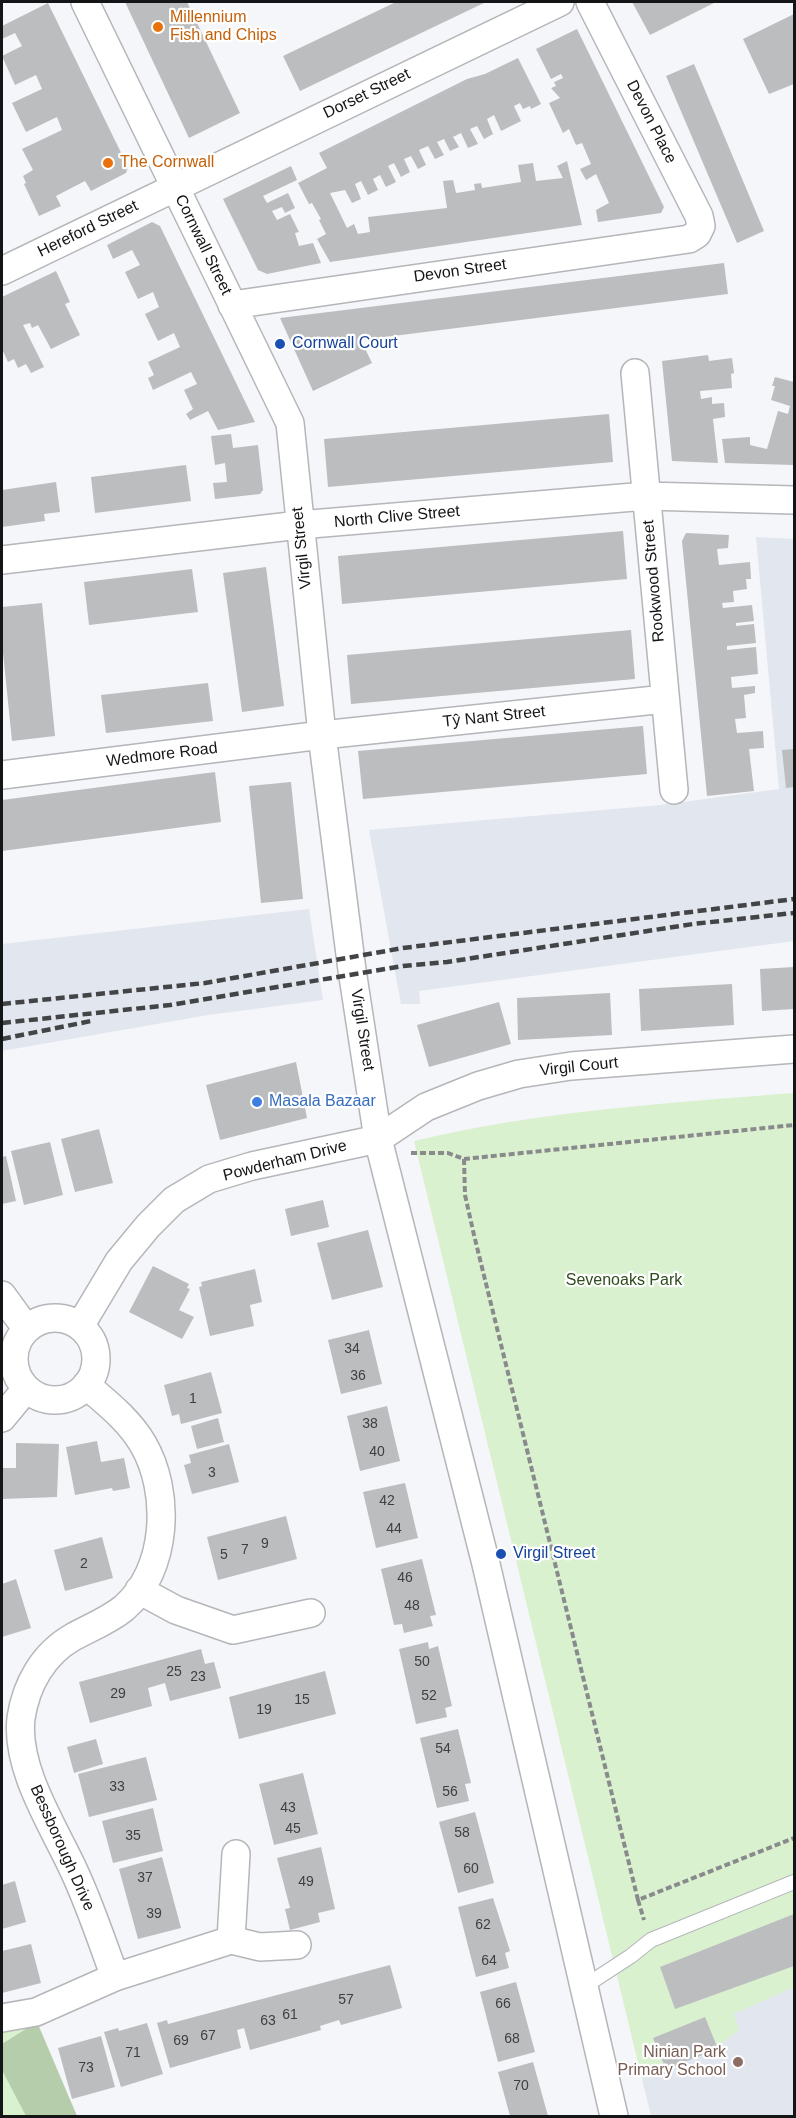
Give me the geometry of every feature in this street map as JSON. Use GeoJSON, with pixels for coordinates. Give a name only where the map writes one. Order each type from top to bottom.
{"type":"FeatureCollection","features":[{"type":"Feature","properties":{"kind":"street","name":"Cornwall Street"},"geometry":{"type":"LineString","coordinates":[[85,2],[290,423]]}},
{"type":"Feature","properties":{"kind":"street","name":"Dorset Street"},"geometry":{"type":"LineString","coordinates":[[175,187],[560,2]]}},
{"type":"Feature","properties":{"kind":"street","name":"Devon Place"},"geometry":{"type":"LineString","coordinates":[[590,2],[699,216],[701,226],[697,234],[689,239]]}},
{"type":"Feature","properties":{"kind":"street","name":"Hereford Street"},"geometry":{"type":"LineString","coordinates":[[2,271],[175,187]]}},
{"type":"Feature","properties":{"kind":"street","name":"Devon Street"},"geometry":{"type":"LineString","coordinates":[[232,305],[689,239]]}},
{"type":"Feature","properties":{"kind":"street","name":"Rookwood Street"},"geometry":{"type":"LineString","coordinates":[[634,373],[674,790]]}},
{"type":"Feature","properties":{"kind":"street","name":"Virgil Street"},"geometry":{"type":"LineString","coordinates":[[290,423],[322,735],[352,970],[381,1146],[488,1576],[614,2116]]}},
{"type":"Feature","properties":{"kind":"street","name":"North Clive Street"},"geometry":{"type":"LineString","coordinates":[[2,560],[299,525],[646,496],[795,500]]}},
{"type":"Feature","properties":{"kind":"street","name":"Tŷ Nant Street"},"geometry":{"type":"LineString","coordinates":[[322,735],[665,699]]}},
{"type":"Feature","properties":{"kind":"street","name":"Wedmore Road"},"geometry":{"type":"LineString","coordinates":[[2,775],[322,735]]}},
{"type":"Feature","properties":{"kind":"street","name":"Virgil Court"},"geometry":{"type":"LineString","coordinates":[[381,1146],[426,1107],[478,1086],[519,1074],[571,1066],[795,1049]]}},
{"type":"Feature","properties":{"kind":"street","name":"Powderham Drive"},"geometry":{"type":"LineString","coordinates":[[80,1326],[119,1261],[174,1200],[209,1179],[252,1166],[381,1146]]}},
{"type":"Feature","properties":{"kind":"street"},"geometry":{"type":"LineString","coordinates":[[2,1295],[26,1328]]}},
{"type":"Feature","properties":{"kind":"street"},"geometry":{"type":"LineString","coordinates":[[54,1318],[68,1320],[80,1326],[95,1352],[96,1364],[87,1385],[75,1394],[58,1400],[40,1398],[26,1389],[15,1372],[14,1357],[15,1347],[26,1328],[42,1320],[54,1318]]}},
{"type":"Feature","properties":{"kind":"street","name":"Bessborough Drive"},"geometry":{"type":"LineString","coordinates":[[87,1385],[118,1412],[143,1444],[155,1472],[160,1532],[156,1558],[139,1590],[125,1607],[102,1624],[54,1649],[41,1664],[30,1688],[21,1720],[24,1750],[36,1796],[75,1873],[116,1977]]}},
{"type":"Feature","properties":{"kind":"street"},"geometry":{"type":"LineString","coordinates":[[2,1418],[26,1389]]}},
{"type":"Feature","properties":{"kind":"street"},"geometry":{"type":"LineString","coordinates":[[139,1590],[176,1610],[233,1630],[311,1613]]}},
{"type":"Feature","properties":{"kind":"street"},"geometry":{"type":"LineString","coordinates":[[231,1940],[236,1854]]}},
{"type":"Feature","properties":{"kind":"street"},"geometry":{"type":"LineString","coordinates":[[2,2018],[36,2012],[116,1977],[231,1940],[260,1947],[297,1945]]}},
{"type":"Feature","properties":{"kind":"lane"},"geometry":{"type":"LineString","coordinates":[[585,1986],[651,1940],[795,1882]]}},
{"type":"Feature","properties":{"kind":"path"},"geometry":{"type":"LineString","coordinates":[[381,1146],[448,1154],[464,1159],[795,1125]]}},
{"type":"Feature","properties":{"kind":"path"},"geometry":{"type":"LineString","coordinates":[[464,1159],[465,1195],[474,1235],[638,1900],[795,1838]]}},
{"type":"Feature","properties":{"kind":"shaded area"},"geometry":{"type":"Polygon","coordinates":[[[756,537],[794,539],[794,941],[419,991],[420,1004],[401,1004],[369,830],[661,805],[779,789],[756,537]]]}},
{"type":"Feature","properties":{"kind":"shaded area"},"geometry":{"type":"Polygon","coordinates":[[[309,909],[323,1000],[208,1015],[2,1051],[2,944],[309,909]]]}},
{"type":"Feature","properties":{"kind":"shaded area","name":"Ninian Park Primary School"},"geometry":{"type":"Polygon","coordinates":[[[794,1987],[794,2116],[651,2116],[642,2079],[720,2045],[733,2014],[794,1987]]]}},
{"type":"Feature","properties":{"kind":"green space","name":"Sevenoaks Park"},"geometry":{"type":"Polygon","coordinates":[[[794,1093],[794,1987],[734,2014],[739,2030],[720,2045],[642,2079],[414,1141],[556,1115],[794,1093]]]}},
{"type":"Feature","properties":{"kind":"green space"},"geometry":{"type":"Polygon","coordinates":[[[37,2022],[77,2116],[2,2116],[2,2028],[37,2022]]]}},
{"type":"Feature","properties":{"kind":"green space"},"geometry":{"type":"Polygon","coordinates":[[[37,2022],[77,2116],[26,2116],[2,2070],[2,2044],[37,2022]]]}},
{"type":"Feature","properties":{"kind":"building"},"geometry":{"type":"Polygon","coordinates":[[[125,2],[187,2],[240,113],[189,138],[125,2]]]}},
{"type":"Feature","properties":{"kind":"building"},"geometry":{"type":"Polygon","coordinates":[[[396,2],[486,2],[300,91],[283,56],[396,2]]]}},
{"type":"Feature","properties":{"kind":"building"},"geometry":{"type":"Polygon","coordinates":[[[632,2],[716,2],[650,35],[632,2]]]}},
{"type":"Feature","properties":{"kind":"building"},"geometry":{"type":"Polygon","coordinates":[[[48,3],[128,167],[126,173],[91,191],[85,181],[56,196],[61,206],[39,216],[24,184],[26,183],[23,176],[33,170],[22,149],[62,130],[57,117],[26,132],[12,103],[42,89],[36,75],[15,85],[2,56],[22,46],[15,33],[2,39],[2,26],[48,3]]]}},
{"type":"Feature","properties":{"kind":"building"},"geometry":{"type":"Polygon","coordinates":[[[794,14],[794,84],[769,94],[743,39],[794,14]]]}},
{"type":"Feature","properties":{"kind":"building"},"geometry":{"type":"Polygon","coordinates":[[[577,29],[664,207],[661,213],[598,222],[596,210],[609,203],[596,174],[586,180],[580,169],[591,164],[582,143],[576,145],[569,129],[563,133],[549,103],[560,98],[551,88],[556,86],[554,82],[563,78],[561,74],[551,79],[536,49],[577,29]]]}},
{"type":"Feature","properties":{"kind":"building"},"geometry":{"type":"Polygon","coordinates":[[[518,58],[541,104],[531,109],[530,106],[523,109],[520,103],[514,106],[521,121],[501,131],[494,115],[487,119],[493,134],[484,139],[477,126],[470,129],[478,144],[468,148],[461,133],[453,137],[459,147],[450,151],[444,139],[437,142],[444,155],[435,159],[428,146],[419,150],[426,165],[418,169],[411,156],[404,159],[410,172],[401,177],[394,163],[388,166],[396,182],[386,187],[380,175],[373,179],[378,190],[368,195],[361,181],[355,184],[361,199],[352,203],[345,190],[330,193],[347,228],[354,224],[358,234],[370,232],[368,217],[447,208],[443,181],[453,180],[456,193],[475,190],[474,184],[481,183],[482,188],[521,182],[518,165],[533,163],[536,181],[563,178],[557,166],[567,161],[582,225],[330,262],[317,239],[326,234],[319,220],[321,219],[312,203],[309,204],[298,183],[327,168],[319,153],[467,79],[485,74],[518,58]]]}},
{"type":"Feature","properties":{"kind":"building"},"geometry":{"type":"Polygon","coordinates":[[[694,64],[764,231],[737,243],[666,76],[694,64]]]}},
{"type":"Feature","properties":{"kind":"building"},"geometry":{"type":"Polygon","coordinates":[[[291,166],[297,180],[263,196],[267,203],[288,193],[295,208],[285,213],[282,207],[272,211],[277,220],[290,214],[299,232],[295,233],[299,246],[313,243],[321,263],[267,274],[258,270],[223,199],[291,166]]]}},
{"type":"Feature","properties":{"kind":"building"},"geometry":{"type":"Polygon","coordinates":[[[152,222],[160,226],[255,422],[218,430],[208,411],[190,420],[186,414],[193,409],[184,390],[197,384],[191,372],[153,390],[148,378],[154,375],[148,362],[180,347],[174,333],[158,341],[145,314],[159,307],[153,292],[138,299],[125,272],[140,265],[132,250],[113,259],[107,245],[152,222]]]}},
{"type":"Feature","properties":{"kind":"building"},"geometry":{"type":"Polygon","coordinates":[[[724,263],[728,294],[361,340],[372,363],[313,391],[280,318],[724,263]]]}},
{"type":"Feature","properties":{"kind":"building"},"geometry":{"type":"Polygon","coordinates":[[[56,271],[70,302],[65,304],[80,335],[51,349],[38,325],[32,328],[30,323],[23,325],[44,367],[31,373],[26,364],[18,368],[14,359],[8,362],[2,349],[2,297],[56,271]]]}},
{"type":"Feature","properties":{"kind":"building"},"geometry":{"type":"Polygon","coordinates":[[[708,355],[709,361],[732,358],[734,373],[731,374],[732,388],[700,391],[701,399],[712,397],[712,404],[724,403],[725,417],[713,419],[718,463],[672,461],[662,361],[708,355]]]}},
{"type":"Feature","properties":{"kind":"building"},"geometry":{"type":"Polygon","coordinates":[[[775,377],[794,382],[794,465],[725,463],[722,439],[750,437],[750,445],[767,449],[778,411],[788,414],[790,406],[771,400],[775,377]]]}},
{"type":"Feature","properties":{"kind":"building"},"geometry":{"type":"Polygon","coordinates":[[[609,414],[613,462],[328,487],[324,439],[609,414]]]}},
{"type":"Feature","properties":{"kind":"building"},"geometry":{"type":"Polygon","coordinates":[[[231,434],[233,448],[258,445],[263,490],[260,494],[215,499],[213,483],[227,482],[225,463],[215,465],[211,436],[231,434]]]}},
{"type":"Feature","properties":{"kind":"building"},"geometry":{"type":"Polygon","coordinates":[[[186,465],[191,501],[95,513],[91,477],[186,465]]]}},
{"type":"Feature","properties":{"kind":"building"},"geometry":{"type":"Polygon","coordinates":[[[56,482],[60,512],[44,514],[45,521],[2,527],[2,490],[56,482]]]}},
{"type":"Feature","properties":{"kind":"building"},"geometry":{"type":"Polygon","coordinates":[[[623,531],[627,579],[342,604],[338,556],[623,531]]]}},
{"type":"Feature","properties":{"kind":"building"},"geometry":{"type":"Polygon","coordinates":[[[686,533],[729,535],[728,548],[717,549],[719,565],[750,562],[751,579],[746,579],[747,589],[733,591],[734,602],[722,603],[723,608],[752,605],[754,621],[736,623],[736,626],[754,624],[756,643],[727,646],[727,650],[756,647],[758,674],[731,677],[732,688],[755,686],[755,693],[744,695],[746,718],[735,719],[737,733],[763,731],[764,748],[749,749],[754,791],[707,796],[682,541],[686,533]]]}},
{"type":"Feature","properties":{"kind":"building"},"geometry":{"type":"Polygon","coordinates":[[[266,567],[284,706],[242,712],[223,573],[266,567]]]}},
{"type":"Feature","properties":{"kind":"building"},"geometry":{"type":"Polygon","coordinates":[[[192,569],[198,612],[89,625],[84,582],[192,569]]]}},
{"type":"Feature","properties":{"kind":"building"},"geometry":{"type":"Polygon","coordinates":[[[42,603],[55,736],[12,741],[2,643],[2,607],[42,603]]]}},
{"type":"Feature","properties":{"kind":"building"},"geometry":{"type":"Polygon","coordinates":[[[631,630],[635,679],[351,704],[347,655],[631,630]]]}},
{"type":"Feature","properties":{"kind":"building"},"geometry":{"type":"Polygon","coordinates":[[[208,683],[213,721],[106,733],[101,695],[208,683]]]}},
{"type":"Feature","properties":{"kind":"building"},"geometry":{"type":"Polygon","coordinates":[[[643,726],[647,774],[363,799],[358,751],[643,726]]]}},
{"type":"Feature","properties":{"kind":"building"},"geometry":{"type":"Polygon","coordinates":[[[794,749],[794,787],[786,788],[782,750],[794,749]]]}},
{"type":"Feature","properties":{"kind":"building"},"geometry":{"type":"Polygon","coordinates":[[[215,772],[221,822],[2,851],[2,800],[215,772]]]}},
{"type":"Feature","properties":{"kind":"building"},"geometry":{"type":"Polygon","coordinates":[[[291,782],[303,899],[261,903],[249,786],[291,782]]]}},
{"type":"Feature","properties":{"kind":"building"},"geometry":{"type":"Polygon","coordinates":[[[794,967],[794,1009],[762,1011],[760,969],[794,967]]]}},
{"type":"Feature","properties":{"kind":"building"},"geometry":{"type":"Polygon","coordinates":[[[732,984],[734,1025],[641,1031],[639,989],[732,984]]]}},
{"type":"Feature","properties":{"kind":"building"},"geometry":{"type":"Polygon","coordinates":[[[610,993],[612,1035],[518,1040],[517,998],[610,993]]]}},
{"type":"Feature","properties":{"kind":"building"},"geometry":{"type":"Polygon","coordinates":[[[499,1002],[511,1044],[429,1067],[417,1025],[499,1002]]]}},
{"type":"Feature","properties":{"kind":"building","name":"Masala Bazaar"},"geometry":{"type":"Polygon","coordinates":[[[296,1062],[307,1118],[220,1140],[206,1085],[296,1062]]]}},
{"type":"Feature","properties":{"kind":"building"},"geometry":{"type":"Polygon","coordinates":[[[99,1129],[113,1183],[75,1192],[61,1139],[99,1129]]]}},
{"type":"Feature","properties":{"kind":"building"},"geometry":{"type":"Polygon","coordinates":[[[50,1142],[63,1195],[24,1205],[11,1151],[50,1142]]]}},
{"type":"Feature","properties":{"kind":"building"},"geometry":{"type":"Polygon","coordinates":[[[6,1156],[16,1201],[2,1204],[2,1157],[6,1156]]]}},
{"type":"Feature","properties":{"kind":"building"},"geometry":{"type":"Polygon","coordinates":[[[323,1200],[329,1227],[291,1236],[285,1209],[323,1200]]]}},
{"type":"Feature","properties":{"kind":"building"},"geometry":{"type":"Polygon","coordinates":[[[368,1230],[383,1287],[332,1300],[317,1243],[368,1230]]]}},
{"type":"Feature","properties":{"kind":"building"},"geometry":{"type":"Polygon","coordinates":[[[153,1266],[189,1284],[187,1288],[190,1289],[179,1310],[194,1317],[182,1339],[129,1312],[153,1266]]]}},
{"type":"Feature","properties":{"kind":"building"},"geometry":{"type":"Polygon","coordinates":[[[255,1269],[262,1302],[250,1305],[254,1326],[210,1336],[199,1287],[202,1286],[201,1282],[255,1269]]]}},
{"type":"Feature","properties":{"kind":"building"},"geometry":{"type":"Polygon","coordinates":[[[369,1330],[382,1384],[341,1394],[328,1340],[369,1330]]]}},
{"type":"Feature","properties":{"kind":"building"},"geometry":{"type":"Polygon","coordinates":[[[211,1372],[222,1413],[181,1424],[179,1414],[172,1416],[164,1385],[211,1372]]]}},
{"type":"Feature","properties":{"kind":"building"},"geometry":{"type":"Polygon","coordinates":[[[387,1406],[400,1461],[360,1471],[347,1416],[387,1406]]]}},
{"type":"Feature","properties":{"kind":"building"},"geometry":{"type":"Polygon","coordinates":[[[218,1418],[224,1442],[197,1449],[191,1426],[218,1418]]]}},
{"type":"Feature","properties":{"kind":"building"},"geometry":{"type":"Polygon","coordinates":[[[97,1441],[101,1462],[124,1458],[130,1488],[113,1491],[112,1488],[75,1495],[66,1447],[97,1441]]]}},
{"type":"Feature","properties":{"kind":"building"},"geometry":{"type":"Polygon","coordinates":[[[16,1443],[59,1444],[57,1497],[2,1499],[3,1468],[16,1468],[16,1443]]]}},
{"type":"Feature","properties":{"kind":"building"},"geometry":{"type":"Polygon","coordinates":[[[229,1444],[239,1482],[192,1494],[184,1465],[191,1463],[189,1455],[229,1444]]]}},
{"type":"Feature","properties":{"kind":"building"},"geometry":{"type":"Polygon","coordinates":[[[405,1483],[418,1538],[376,1548],[363,1492],[405,1483]]]}},
{"type":"Feature","properties":{"kind":"building"},"geometry":{"type":"Polygon","coordinates":[[[286,1516],[297,1559],[218,1580],[207,1537],[286,1516]]]}},
{"type":"Feature","properties":{"kind":"building"},"geometry":{"type":"Polygon","coordinates":[[[102,1537],[113,1578],[65,1591],[54,1550],[102,1537]]]}},
{"type":"Feature","properties":{"kind":"building"},"geometry":{"type":"Polygon","coordinates":[[[422,1559],[436,1615],[430,1616],[433,1626],[404,1633],[402,1624],[394,1625],[381,1569],[422,1559]]]}},
{"type":"Feature","properties":{"kind":"building"},"geometry":{"type":"Polygon","coordinates":[[[16,1579],[31,1628],[2,1637],[2,1584],[16,1579]]]}},
{"type":"Feature","properties":{"kind":"building"},"geometry":{"type":"Polygon","coordinates":[[[428,1642],[429,1649],[438,1646],[452,1706],[445,1708],[447,1717],[416,1724],[399,1649],[428,1642]]]}},
{"type":"Feature","properties":{"kind":"building"},"geometry":{"type":"Polygon","coordinates":[[[201,1649],[205,1664],[214,1662],[221,1688],[170,1701],[165,1683],[148,1688],[152,1706],[90,1723],[79,1682],[201,1649]]]}},
{"type":"Feature","properties":{"kind":"building"},"geometry":{"type":"Polygon","coordinates":[[[325,1671],[336,1714],[239,1739],[229,1697],[325,1671]]]}},
{"type":"Feature","properties":{"kind":"building"},"geometry":{"type":"Polygon","coordinates":[[[458,1729],[471,1783],[465,1784],[469,1801],[437,1808],[420,1738],[458,1729]]]}},
{"type":"Feature","properties":{"kind":"building"},"geometry":{"type":"Polygon","coordinates":[[[96,1739],[103,1764],[74,1773],[67,1747],[96,1739]]]}},
{"type":"Feature","properties":{"kind":"building"},"geometry":{"type":"Polygon","coordinates":[[[146,1757],[157,1800],[89,1817],[78,1774],[146,1757]]]}},
{"type":"Feature","properties":{"kind":"building"},"geometry":{"type":"Polygon","coordinates":[[[303,1773],[318,1834],[274,1845],[259,1784],[303,1773]]]}},
{"type":"Feature","properties":{"kind":"building"},"geometry":{"type":"Polygon","coordinates":[[[153,1808],[163,1851],[113,1863],[102,1821],[153,1808]]]}},
{"type":"Feature","properties":{"kind":"building"},"geometry":{"type":"Polygon","coordinates":[[[475,1812],[494,1883],[458,1893],[439,1822],[475,1812]]]}},
{"type":"Feature","properties":{"kind":"building"},"geometry":{"type":"Polygon","coordinates":[[[321,1847],[335,1909],[318,1913],[320,1922],[290,1930],[285,1909],[290,1908],[277,1858],[321,1847]]]}},
{"type":"Feature","properties":{"kind":"building"},"geometry":{"type":"Polygon","coordinates":[[[162,1857],[181,1928],[138,1939],[119,1869],[162,1857]]]}},
{"type":"Feature","properties":{"kind":"building"},"geometry":{"type":"Polygon","coordinates":[[[15,1881],[26,1922],[2,1929],[2,1885],[15,1881]]]}},
{"type":"Feature","properties":{"kind":"building"},"geometry":{"type":"Polygon","coordinates":[[[493,1898],[510,1951],[505,1953],[509,1968],[476,1977],[458,1907],[493,1898]]]}},
{"type":"Feature","properties":{"kind":"building"},"geometry":{"type":"Polygon","coordinates":[[[794,1914],[794,1966],[675,2009],[660,1967],[794,1914]]]}},
{"type":"Feature","properties":{"kind":"building"},"geometry":{"type":"Polygon","coordinates":[[[31,1944],[41,1983],[2,1993],[2,1951],[31,1944]]]}},
{"type":"Feature","properties":{"kind":"building"},"geometry":{"type":"Polygon","coordinates":[[[390,1965],[402,2008],[341,2025],[339,2020],[320,2026],[321,2030],[250,2050],[244,2028],[237,2030],[241,2048],[170,2068],[157,2023],[167,2020],[168,2024],[390,1965]]]}},
{"type":"Feature","properties":{"kind":"building"},"geometry":{"type":"Polygon","coordinates":[[[516,1982],[535,2052],[498,2062],[480,1992],[516,1982]]]}},
{"type":"Feature","properties":{"kind":"building"},"geometry":{"type":"Polygon","coordinates":[[[705,2017],[718,2049],[666,2069],[653,2038],[705,2017]]]}},
{"type":"Feature","properties":{"kind":"building"},"geometry":{"type":"Polygon","coordinates":[[[147,2023],[163,2074],[121,2087],[104,2032],[118,2028],[119,2031],[147,2023]]]}},
{"type":"Feature","properties":{"kind":"building"},"geometry":{"type":"Polygon","coordinates":[[[101,2036],[115,2087],[72,2099],[58,2048],[101,2036]]]}},
{"type":"Feature","properties":{"kind":"building"},"geometry":{"type":"Polygon","coordinates":[[[533,2062],[548,2116],[510,2116],[498,2072],[533,2062]]]}},
{"type":"Feature","properties":{"kind":"railway"},"geometry":{"type":"LineString","coordinates":[[2,1004],[205,983],[403,948],[794,899]]}},
{"type":"Feature","properties":{"kind":"railway"},"geometry":{"type":"LineString","coordinates":[[2,1023],[170,1005],[403,966],[447,962],[693,924],[794,913]]}},
{"type":"Feature","properties":{"kind":"railway"},"geometry":{"type":"LineString","coordinates":[[2,1039],[91,1021]]}},
{"type":"Feature","properties":{"kind":"place","name":"Millennium Fish and Chips"},"geometry":{"type":"Point","coordinates":[158,27]}},
{"type":"Feature","properties":{"kind":"place","name":"The Cornwall"},"geometry":{"type":"Point","coordinates":[108,163]}},
{"type":"Feature","properties":{"kind":"place","name":"Cornwall Court"},"geometry":{"type":"Point","coordinates":[280,344]}},
{"type":"Feature","properties":{"kind":"place","name":"Masala Bazaar"},"geometry":{"type":"Point","coordinates":[257,1102]}},
{"type":"Feature","properties":{"kind":"place","name":"Virgil Street"},"geometry":{"type":"Point","coordinates":[501,1554]}},
{"type":"Feature","properties":{"kind":"place","name":"Ninian Park Primary School"},"geometry":{"type":"Point","coordinates":[738,2062]}}]}
